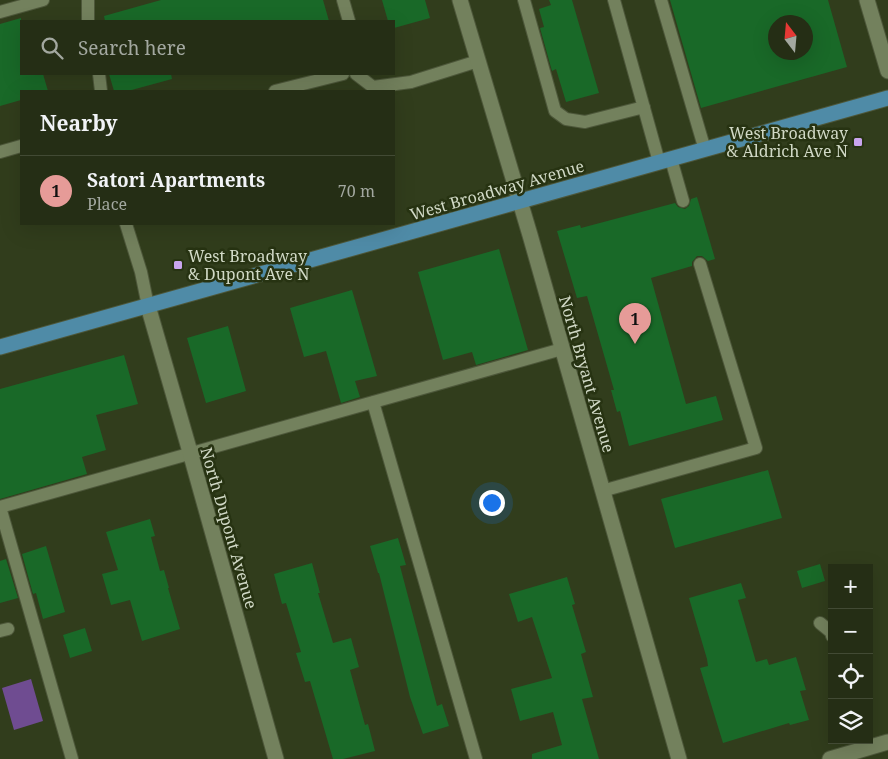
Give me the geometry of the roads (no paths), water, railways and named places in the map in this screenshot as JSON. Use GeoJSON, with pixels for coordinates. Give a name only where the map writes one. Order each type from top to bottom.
{"type":"FeatureCollection","features":[{"type":"Feature","properties":{"kind":"main road","name":"West Broadway Avenue"},"geometry":{"type":"LineString","coordinates":[[0,347],[888,98]]}},
{"type":"Feature","properties":{"kind":"street","name":"North Bryant Avenue"},"geometry":{"type":"LineString","coordinates":[[460,0],[520,201],[679,759]]}},
{"type":"Feature","properties":{"kind":"street"},"geometry":{"type":"LineString","coordinates":[[867,0],[888,71]]}},
{"type":"Feature","properties":{"kind":"street","name":"North Dupont Avenue"},"geometry":{"type":"LineString","coordinates":[[148,306],[276,759]]}},
{"type":"Feature","properties":{"kind":"street"},"geometry":{"type":"LineString","coordinates":[[873,743],[888,742]]}},
{"type":"Feature","properties":{"kind":"street"},"geometry":{"type":"LineString","coordinates":[[830,759],[864,744]]}},
{"type":"Feature","properties":{"kind":"lane"},"geometry":{"type":"LineString","coordinates":[[0,12],[43,0]]}},
{"type":"Feature","properties":{"kind":"lane"},"geometry":{"type":"LineString","coordinates":[[88,0],[88,20]]}},
{"type":"Feature","properties":{"kind":"lane"},"geometry":{"type":"LineString","coordinates":[[343,0],[349,20]]}},
{"type":"Feature","properties":{"kind":"lane"},"geometry":{"type":"LineString","coordinates":[[524,0],[555,111],[566,119],[585,122],[644,107]]}},
{"type":"Feature","properties":{"kind":"lane"},"geometry":{"type":"LineString","coordinates":[[614,0],[644,107],[683,201]]}},
{"type":"Feature","properties":{"kind":"lane"},"geometry":{"type":"LineString","coordinates":[[662,0],[705,150]]}},
{"type":"Feature","properties":{"kind":"lane"},"geometry":{"type":"LineString","coordinates":[[357,75],[373,87],[411,82],[478,60]]}},
{"type":"Feature","properties":{"kind":"lane"},"geometry":{"type":"LineString","coordinates":[[100,75],[101,90]]}},
{"type":"Feature","properties":{"kind":"lane"},"geometry":{"type":"LineString","coordinates":[[279,90],[339,75]]}},
{"type":"Feature","properties":{"kind":"lane"},"geometry":{"type":"LineString","coordinates":[[0,152],[20,146]]}},
{"type":"Feature","properties":{"kind":"lane"},"geometry":{"type":"LineString","coordinates":[[126,225],[141,272],[148,306]]}},
{"type":"Feature","properties":{"kind":"lane"},"geometry":{"type":"LineString","coordinates":[[602,491],[756,448],[700,264]]}},
{"type":"Feature","properties":{"kind":"lane"},"geometry":{"type":"LineString","coordinates":[[72,759],[0,507],[190,452],[562,349]]}},
{"type":"Feature","properties":{"kind":"lane"},"geometry":{"type":"LineString","coordinates":[[373,402],[476,759]]}},
{"type":"Feature","properties":{"kind":"lane"},"geometry":{"type":"LineString","coordinates":[[820,623],[828,630]]}},
{"type":"Feature","properties":{"kind":"place","name":"West Broadway & Aldrich Ave N"},"geometry":{"type":"Point","coordinates":[858,142]}},
{"type":"Feature","properties":{"kind":"place","name":"West Broadway & Dupont Ave N"},"geometry":{"type":"Point","coordinates":[178,265]}},
{"type":"Feature","properties":{"kind":"place","name":"Satori Apartments"},"geometry":{"type":"Point","coordinates":[635,344]}}]}
